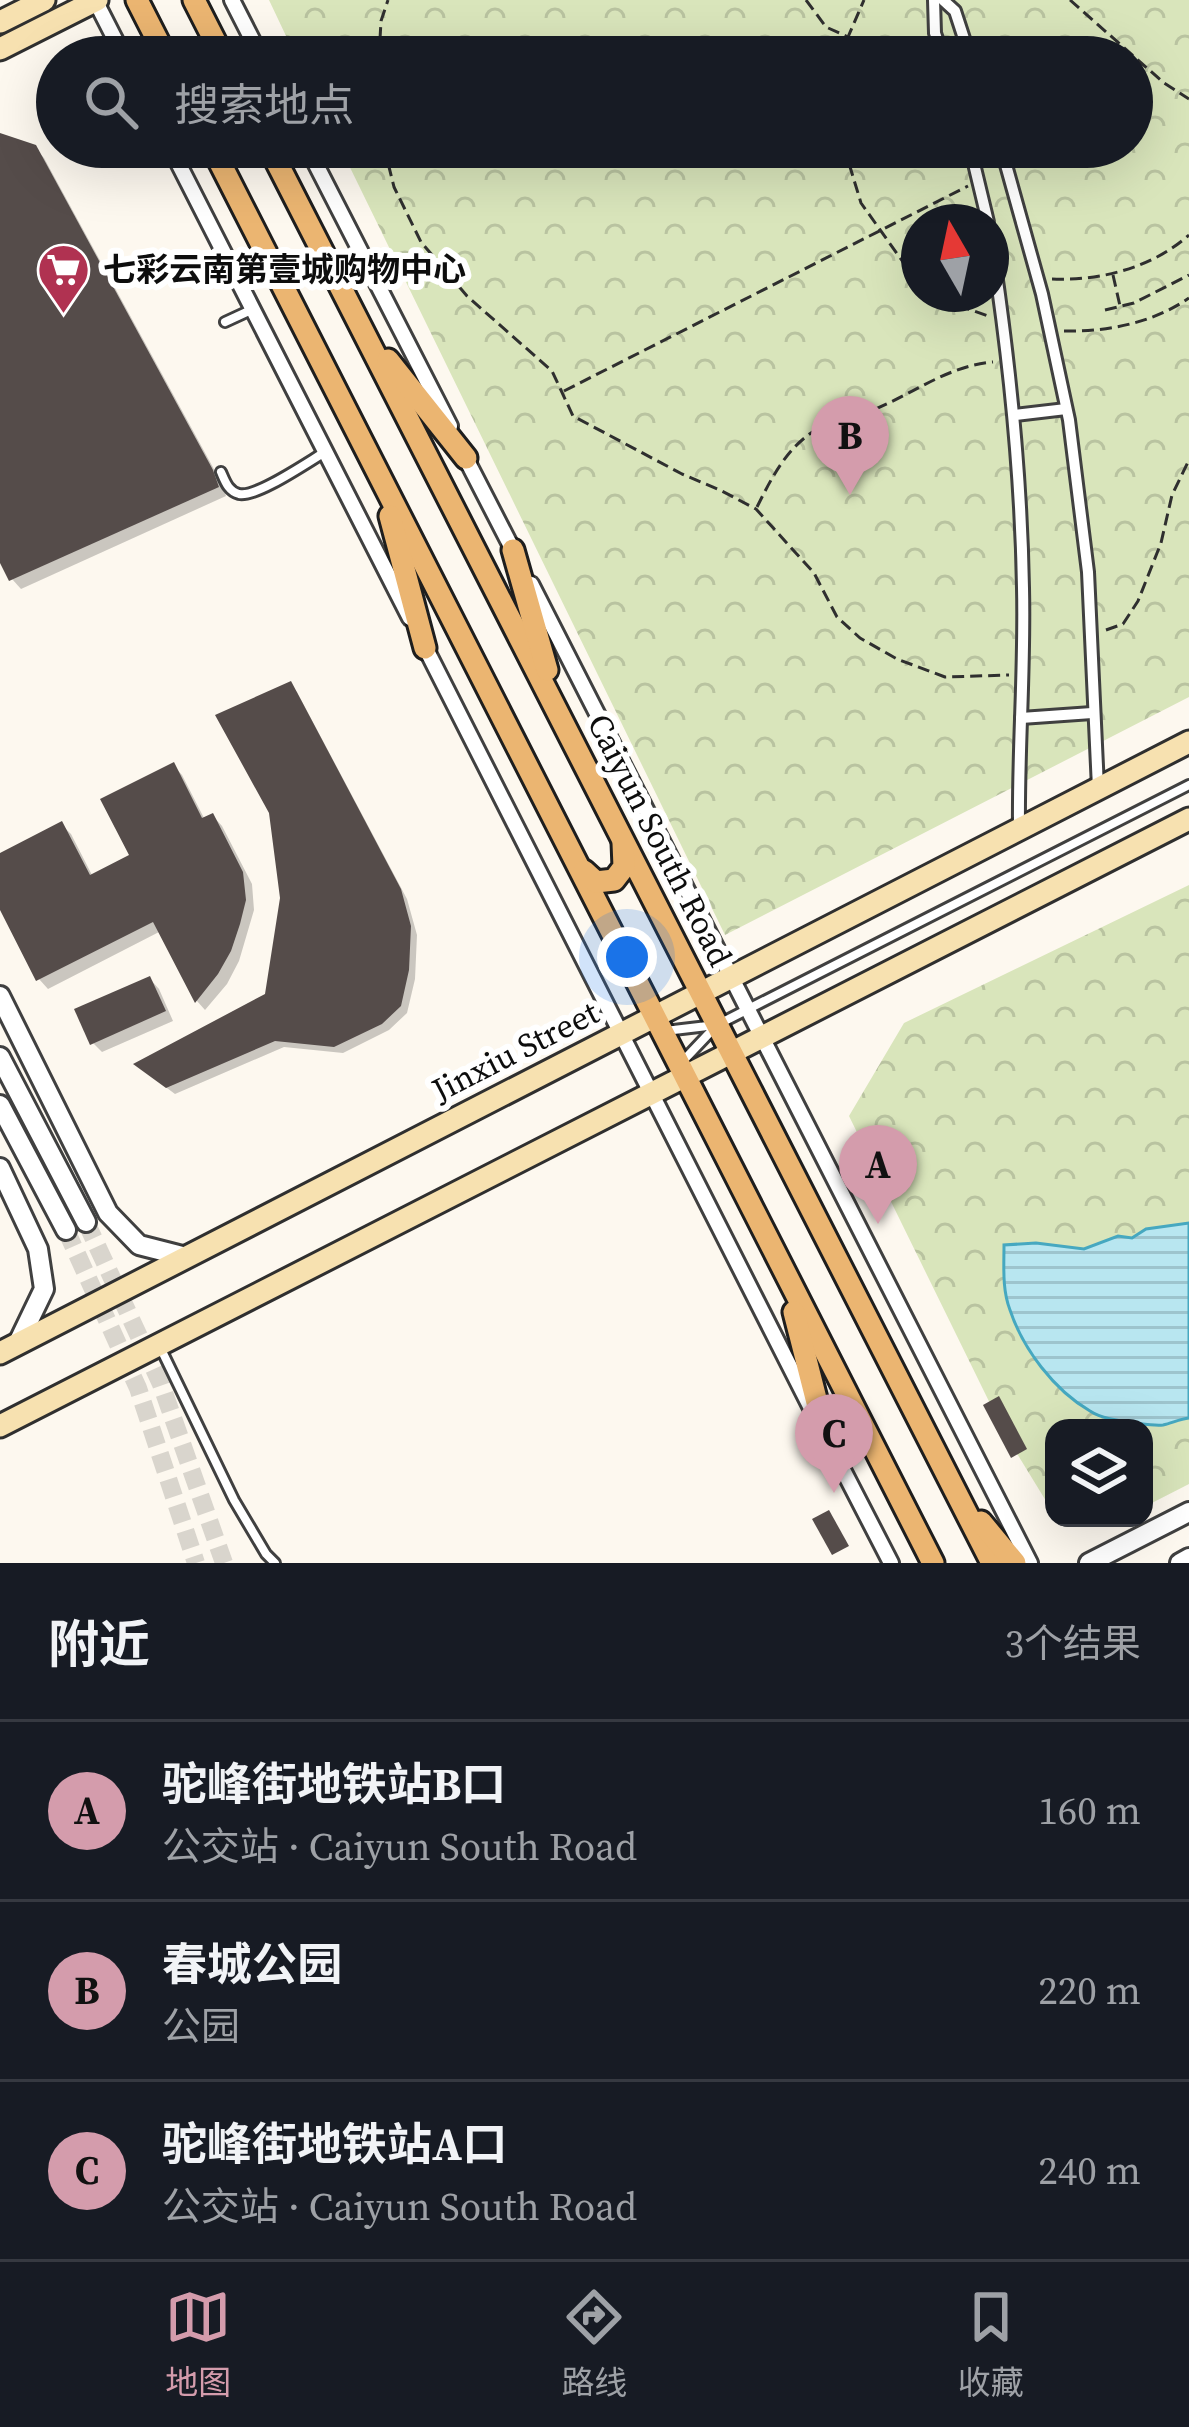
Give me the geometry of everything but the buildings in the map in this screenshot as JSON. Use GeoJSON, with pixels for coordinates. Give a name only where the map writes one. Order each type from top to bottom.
{"type":"FeatureCollection","features":[{"type":"Feature","properties":{"kind":"main road"},"geometry":{"type":"LineString","coordinates":[[0,22],[44,0]]}},
{"type":"Feature","properties":{"kind":"main road"},"geometry":{"type":"LineString","coordinates":[[0,50],[96,0]]}},
{"type":"Feature","properties":{"kind":"main road"},"geometry":{"type":"LineString","coordinates":[[137,0],[155,36]]}},
{"type":"Feature","properties":{"kind":"main road"},"geometry":{"type":"LineString","coordinates":[[194,0],[212,36]]}},
{"type":"Feature","properties":{"kind":"main road"},"geometry":{"type":"LineString","coordinates":[[223,168],[933,1563]]}},
{"type":"Feature","properties":{"kind":"main road","name":"Caiyun South Road"},"geometry":{"type":"LineString","coordinates":[[280,168],[992,1563]]}},
{"type":"Feature","properties":{"kind":"main road"},"geometry":{"type":"LineString","coordinates":[[360,326],[466,458]]}},
{"type":"Feature","properties":{"kind":"main road"},"geometry":{"type":"LineString","coordinates":[[379,474],[425,648]]}},
{"type":"Feature","properties":{"kind":"main road"},"geometry":{"type":"LineString","coordinates":[[513,550],[560,717]]}},
{"type":"Feature","properties":{"kind":"main road","name":"Jinxiu Street"},"geometry":{"type":"LineString","coordinates":[[9,1348],[621,1034],[658,1024],[700,993],[1189,742]]}},
{"type":"Feature","properties":{"kind":"main road"},"geometry":{"type":"LineString","coordinates":[[0,1426],[652,1094],[683,1071],[731,1053],[1189,820]]}},
{"type":"Feature","properties":{"kind":"main road"},"geometry":{"type":"LineString","coordinates":[[576,861],[596,882],[614,880],[624,867],[622,840]]}},
{"type":"Feature","properties":{"kind":"main road"},"geometry":{"type":"LineString","coordinates":[[783,1270],[826,1438]]}},
{"type":"Feature","properties":{"kind":"main road"},"geometry":{"type":"LineString","coordinates":[[953,1487],[1015,1563]]}},
{"type":"Feature","properties":{"kind":"street"},"geometry":{"type":"LineString","coordinates":[[96,0],[114,36]]}},
{"type":"Feature","properties":{"kind":"street"},"geometry":{"type":"LineString","coordinates":[[232,0],[250,36]]}},
{"type":"Feature","properties":{"kind":"street"},"geometry":{"type":"LineString","coordinates":[[936,36],[938,0],[955,10],[963,36]]}},
{"type":"Feature","properties":{"kind":"street"},"geometry":{"type":"LineString","coordinates":[[181,168],[891,1563]]}},
{"type":"Feature","properties":{"kind":"street"},"geometry":{"type":"LineString","coordinates":[[318,168],[1030,1563]]}},
{"type":"Feature","properties":{"kind":"street"},"geometry":{"type":"LineString","coordinates":[[976,168],[984,204]]}},
{"type":"Feature","properties":{"kind":"street"},"geometry":{"type":"LineString","coordinates":[[1008,168],[1066,409],[1088,572],[1098,789]]}},
{"type":"Feature","properties":{"kind":"street"},"geometry":{"type":"LineString","coordinates":[[1003,312],[1015,415],[1023,590],[1018,830]]}},
{"type":"Feature","properties":{"kind":"street"},"geometry":{"type":"LineString","coordinates":[[1015,415],[1066,409]]}},
{"type":"Feature","properties":{"kind":"street"},"geometry":{"type":"LineString","coordinates":[[1022,718],[1093,713]]}},
{"type":"Feature","properties":{"kind":"street"},"geometry":{"type":"LineString","coordinates":[[0,997],[108,1213],[139,1245],[186,1257]]}},
{"type":"Feature","properties":{"kind":"street"},"geometry":{"type":"LineString","coordinates":[[0,1057],[86,1222]]}},
{"type":"Feature","properties":{"kind":"street"},"geometry":{"type":"LineString","coordinates":[[0,1105],[66,1230]]}},
{"type":"Feature","properties":{"kind":"street"},"geometry":{"type":"LineString","coordinates":[[0,1168],[38,1249],[44,1289],[9,1348]]}},
{"type":"Feature","properties":{"kind":"street"},"geometry":{"type":"LineString","coordinates":[[1089,1563],[1189,1512]]}},
{"type":"Feature","properties":{"kind":"street"},"geometry":{"type":"LineString","coordinates":[[1180,1563],[1189,1558]]}},
{"type":"Feature","properties":{"kind":"lane"},"geometry":{"type":"LineString","coordinates":[[225,322],[252,309]]}},
{"type":"Feature","properties":{"kind":"lane"},"geometry":{"type":"LineString","coordinates":[[221,472],[228,488],[252,494],[325,452]]}},
{"type":"Feature","properties":{"kind":"lane"},"geometry":{"type":"LineString","coordinates":[[658,1024],[717,1025],[1189,785]]}},
{"type":"Feature","properties":{"kind":"lane"},"geometry":{"type":"LineString","coordinates":[[683,1071],[717,1025]]}},
{"type":"Feature","properties":{"kind":"lane"},"geometry":{"type":"LineString","coordinates":[[159,1345],[234,1500],[274,1563]]}},
{"type":"Feature","properties":{"kind":"path"},"geometry":{"type":"LineString","coordinates":[[380,36],[388,0]]}},
{"type":"Feature","properties":{"kind":"path"},"geometry":{"type":"LineString","coordinates":[[806,0],[826,27],[846,36]]}},
{"type":"Feature","properties":{"kind":"path"},"geometry":{"type":"LineString","coordinates":[[848,36],[864,0]]}},
{"type":"Feature","properties":{"kind":"path"},"geometry":{"type":"LineString","coordinates":[[1070,0],[1111,36]]}},
{"type":"Feature","properties":{"kind":"path"},"geometry":{"type":"LineString","coordinates":[[1153,73],[1189,100]]}},
{"type":"Feature","properties":{"kind":"path"},"geometry":{"type":"LineString","coordinates":[[389,168],[421,242],[467,296],[552,371],[573,416],[756,509],[814,573],[837,617],[860,638],[897,659],[945,677],[1023,674]]}},
{"type":"Feature","properties":{"kind":"path"},"geometry":{"type":"LineString","coordinates":[[850,168],[861,203],[901,261]]}},
{"type":"Feature","properties":{"kind":"path"},"geometry":{"type":"LineString","coordinates":[[562,392],[979,180]]}},
{"type":"Feature","properties":{"kind":"path"},"geometry":{"type":"LineString","coordinates":[[1038,279],[1112,273],[1150,260],[1189,235]]}},
{"type":"Feature","properties":{"kind":"path"},"geometry":{"type":"LineString","coordinates":[[1112,273],[1120,306]]}},
{"type":"Feature","properties":{"kind":"path"},"geometry":{"type":"LineString","coordinates":[[1105,310],[1165,289],[1189,275]]}},
{"type":"Feature","properties":{"kind":"path"},"geometry":{"type":"LineString","coordinates":[[1050,331],[1102,332],[1172,310],[1189,298]]}},
{"type":"Feature","properties":{"kind":"path"},"geometry":{"type":"LineString","coordinates":[[978,312],[1004,321]]}},
{"type":"Feature","properties":{"kind":"path"},"geometry":{"type":"LineString","coordinates":[[756,509],[787,454],[814,430],[896,400],[955,369],[1010,361]]}},
{"type":"Feature","properties":{"kind":"path"},"geometry":{"type":"LineString","coordinates":[[1090,636],[1123,624],[1138,602],[1161,543],[1172,494],[1189,460]]}},
{"type":"Feature","properties":{"kind":"green space"},"geometry":{"type":"Polygon","coordinates":[[[269,0],[1189,0],[1189,697],[725,935],[350,168],[1153,168],[1153,36],[286,36],[269,0]]]}},
{"type":"Feature","properties":{"kind":"green space"},"geometry":{"type":"Polygon","coordinates":[[[1189,885],[1189,1484],[1153,1502],[1153,1419],[1045,1419],[1045,1499],[1005,1434],[849,1116],[904,1023],[1189,885]]]}},
{"type":"Feature","properties":{"kind":"water"},"geometry":{"type":"Polygon","coordinates":[[[1189,1223],[1189,1418],[1163,1425],[1153,1425],[1153,1419],[1095,1414],[1052,1380],[1023,1339],[1010,1310],[1004,1278],[1004,1245],[1084,1249],[1118,1236],[1132,1238],[1146,1229],[1189,1223]]]}},
{"type":"Feature","properties":{"kind":"tunnel"},"geometry":{"type":"LineString","coordinates":[[86,1222],[161,1384],[224,1563]]}},
{"type":"Feature","properties":{"kind":"tunnel"},"geometry":{"type":"LineString","coordinates":[[66,1230],[138,1388],[196,1563]]}},
{"type":"Feature","properties":{"kind":"place","name":"七彩云南第壹城购物中心"},"geometry":{"type":"Point","coordinates":[64,315]}},
{"type":"Feature","properties":{"kind":"place","name":"春城公园"},"geometry":{"type":"Point","coordinates":[850,495]}},
{"type":"Feature","properties":{"kind":"place","name":"驼峰街地铁站B口"},"geometry":{"type":"Point","coordinates":[878,1224]}},
{"type":"Feature","properties":{"kind":"place","name":"驼峰街地铁站A口"},"geometry":{"type":"Point","coordinates":[834,1493]}}]}
